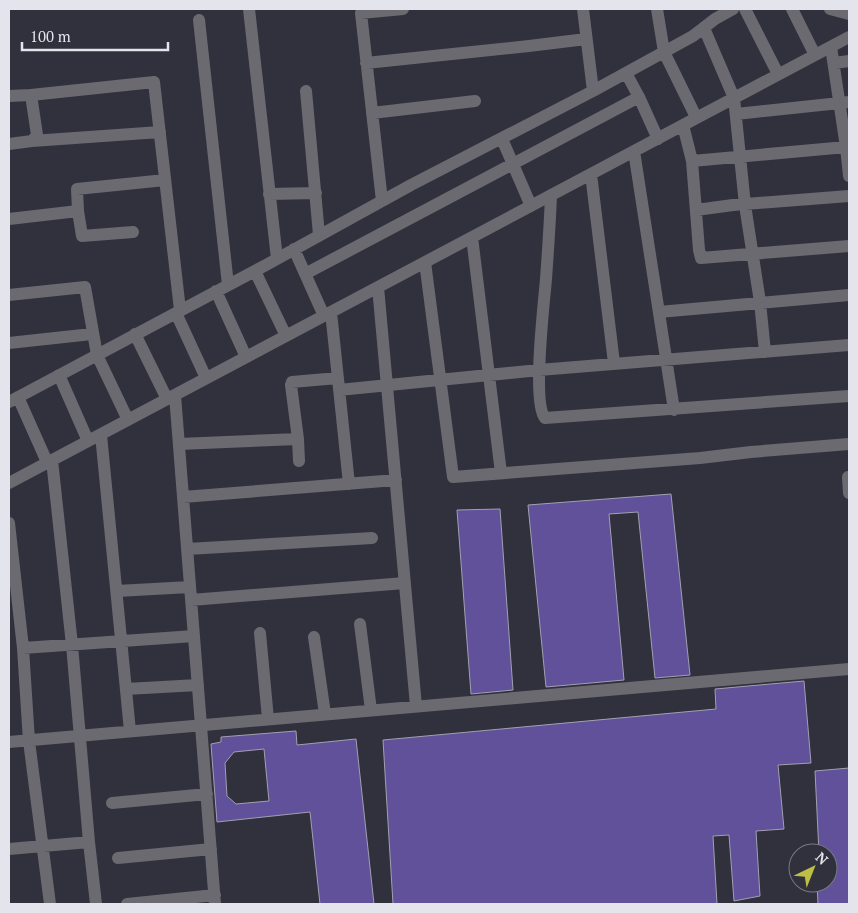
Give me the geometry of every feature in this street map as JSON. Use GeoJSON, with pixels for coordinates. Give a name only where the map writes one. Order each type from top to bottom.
{"type":"FeatureCollection","features":[{"type":"Feature","properties":{"kind":"street"},"geometry":{"type":"LineString","coordinates":[[249,9],[277,259]]}},
{"type":"Feature","properties":{"kind":"street"},"geometry":{"type":"LineString","coordinates":[[382,202],[361,13],[403,9]]}},
{"type":"Feature","properties":{"kind":"street"},"geometry":{"type":"LineString","coordinates":[[583,9],[593,91]]}},
{"type":"Feature","properties":{"kind":"street"},"geometry":{"type":"LineString","coordinates":[[657,9],[664,52],[696,117]]}},
{"type":"Feature","properties":{"kind":"street"},"geometry":{"type":"LineString","coordinates":[[96,904],[88,842],[72,645],[49,461],[13,400],[319,235],[626,74],[693,36],[704,28],[714,14],[733,9]]}},
{"type":"Feature","properties":{"kind":"street"},"geometry":{"type":"LineString","coordinates":[[745,9],[778,74]]}},
{"type":"Feature","properties":{"kind":"street"},"geometry":{"type":"LineString","coordinates":[[792,9],[815,55]]}},
{"type":"Feature","properties":{"kind":"street"},"geometry":{"type":"LineString","coordinates":[[830,9],[849,14]]}},
{"type":"Feature","properties":{"kind":"street"},"geometry":{"type":"LineString","coordinates":[[199,20],[222,288],[246,357]]}},
{"type":"Feature","properties":{"kind":"street"},"geometry":{"type":"LineString","coordinates":[[704,28],[734,98],[745,205],[760,302],[765,352]]}},
{"type":"Feature","properties":{"kind":"street"},"geometry":{"type":"LineString","coordinates":[[9,481],[101,435],[849,37]]}},
{"type":"Feature","properties":{"kind":"street"},"geometry":{"type":"LineString","coordinates":[[366,62],[586,39]]}},
{"type":"Feature","properties":{"kind":"street"},"geometry":{"type":"LineString","coordinates":[[831,47],[845,103],[849,176]]}},
{"type":"Feature","properties":{"kind":"street"},"geometry":{"type":"LineString","coordinates":[[834,63],[849,61]]}},
{"type":"Feature","properties":{"kind":"street"},"geometry":{"type":"LineString","coordinates":[[626,74],[639,97],[658,139]]}},
{"type":"Feature","properties":{"kind":"street"},"geometry":{"type":"LineString","coordinates":[[9,96],[154,82],[178,311],[206,378]]}},
{"type":"Feature","properties":{"kind":"street"},"geometry":{"type":"LineString","coordinates":[[306,91],[319,235]]}},
{"type":"Feature","properties":{"kind":"street"},"geometry":{"type":"LineString","coordinates":[[31,95],[37,135],[32,141]]}},
{"type":"Feature","properties":{"kind":"street"},"geometry":{"type":"LineString","coordinates":[[305,274],[639,97]]}},
{"type":"Feature","properties":{"kind":"street"},"geometry":{"type":"LineString","coordinates":[[372,113],[475,101]]}},
{"type":"Feature","properties":{"kind":"street"},"geometry":{"type":"LineString","coordinates":[[736,114],[845,103]]}},
{"type":"Feature","properties":{"kind":"street"},"geometry":{"type":"LineString","coordinates":[[683,125],[692,161],[701,258],[849,246]]}},
{"type":"Feature","properties":{"kind":"street"},"geometry":{"type":"LineString","coordinates":[[9,144],[160,132]]}},
{"type":"Feature","properties":{"kind":"street"},"geometry":{"type":"LineString","coordinates":[[502,138],[531,206]]}},
{"type":"Feature","properties":{"kind":"street"},"geometry":{"type":"LineString","coordinates":[[692,161],[848,147]]}},
{"type":"Feature","properties":{"kind":"street"},"geometry":{"type":"LineString","coordinates":[[634,151],[674,410]]}},
{"type":"Feature","properties":{"kind":"street"},"geometry":{"type":"LineString","coordinates":[[591,174],[614,363]]}},
{"type":"Feature","properties":{"kind":"street"},"geometry":{"type":"LineString","coordinates":[[134,232],[82,236],[77,189],[165,180]]}},
{"type":"Feature","properties":{"kind":"street"},"geometry":{"type":"LineString","coordinates":[[269,194],[316,193]]}},
{"type":"Feature","properties":{"kind":"street"},"geometry":{"type":"LineString","coordinates":[[552,195],[539,370],[541,408],[545,418],[849,396]]}},
{"type":"Feature","properties":{"kind":"street"},"geometry":{"type":"LineString","coordinates":[[696,210],[849,196]]}},
{"type":"Feature","properties":{"kind":"street"},"geometry":{"type":"LineString","coordinates":[[9,219],[78,211]]}},
{"type":"Feature","properties":{"kind":"street"},"geometry":{"type":"LineString","coordinates":[[472,237],[501,473]]}},
{"type":"Feature","properties":{"kind":"street"},"geometry":{"type":"LineString","coordinates":[[294,250],[305,274],[328,314],[349,484]]}},
{"type":"Feature","properties":{"kind":"street"},"geometry":{"type":"LineString","coordinates":[[425,262],[453,477],[700,458],[849,444]]}},
{"type":"Feature","properties":{"kind":"street"},"geometry":{"type":"LineString","coordinates":[[255,271],[286,336]]}},
{"type":"Feature","properties":{"kind":"street"},"geometry":{"type":"LineString","coordinates":[[9,295],[85,287],[97,355],[128,420]]}},
{"type":"Feature","properties":{"kind":"street"},"geometry":{"type":"LineString","coordinates":[[378,287],[416,706]]}},
{"type":"Feature","properties":{"kind":"street"},"geometry":{"type":"LineString","coordinates":[[659,312],[849,295]]}},
{"type":"Feature","properties":{"kind":"street"},"geometry":{"type":"LineString","coordinates":[[9,343],[92,334]]}},
{"type":"Feature","properties":{"kind":"street"},"geometry":{"type":"LineString","coordinates":[[127,904],[215,900],[179,444],[171,397],[135,334]]}},
{"type":"Feature","properties":{"kind":"street"},"geometry":{"type":"LineString","coordinates":[[299,460],[298,439],[290,385],[292,382],[387,384],[441,381],[614,363],[849,345]]}},
{"type":"Feature","properties":{"kind":"street"},"geometry":{"type":"LineString","coordinates":[[59,375],[88,441]]}},
{"type":"Feature","properties":{"kind":"street"},"geometry":{"type":"LineString","coordinates":[[101,435],[130,731]]}},
{"type":"Feature","properties":{"kind":"street"},"geometry":{"type":"LineString","coordinates":[[179,444],[298,439]]}},
{"type":"Feature","properties":{"kind":"street"},"geometry":{"type":"LineString","coordinates":[[848,477],[849,493]]}},
{"type":"Feature","properties":{"kind":"street"},"geometry":{"type":"LineString","coordinates":[[183,497],[396,480]]}},
{"type":"Feature","properties":{"kind":"street"},"geometry":{"type":"LineString","coordinates":[[9,523],[23,648],[28,740],[50,904]]}},
{"type":"Feature","properties":{"kind":"street"},"geometry":{"type":"LineString","coordinates":[[187,549],[372,538]]}},
{"type":"Feature","properties":{"kind":"street"},"geometry":{"type":"LineString","coordinates":[[191,600],[405,583]]}},
{"type":"Feature","properties":{"kind":"street"},"geometry":{"type":"LineString","coordinates":[[117,591],[190,587]]}},
{"type":"Feature","properties":{"kind":"street"},"geometry":{"type":"LineString","coordinates":[[360,624],[371,710]]}},
{"type":"Feature","properties":{"kind":"street"},"geometry":{"type":"LineString","coordinates":[[260,633],[268,719]]}},
{"type":"Feature","properties":{"kind":"street"},"geometry":{"type":"LineString","coordinates":[[23,648],[194,636]]}},
{"type":"Feature","properties":{"kind":"street"},"geometry":{"type":"LineString","coordinates":[[314,637],[325,714]]}},
{"type":"Feature","properties":{"kind":"street"},"geometry":{"type":"LineString","coordinates":[[9,742],[849,670]]}},
{"type":"Feature","properties":{"kind":"street"},"geometry":{"type":"LineString","coordinates":[[126,689],[198,685]]}},
{"type":"Feature","properties":{"kind":"street"},"geometry":{"type":"LineString","coordinates":[[112,803],[206,794]]}},
{"type":"Feature","properties":{"kind":"street"},"geometry":{"type":"LineString","coordinates":[[9,849],[88,842]]}},
{"type":"Feature","properties":{"kind":"street"},"geometry":{"type":"LineString","coordinates":[[118,858],[211,848]]}},
{"type":"Feature","properties":{"kind":"building"},"geometry":{"type":"Polygon","coordinates":[[[671,494],[690,675],[655,678],[638,512],[609,514],[624,680],[546,687],[528,505],[671,494]]]}},
{"type":"Feature","properties":{"kind":"building"},"geometry":{"type":"Polygon","coordinates":[[[500,509],[513,690],[471,694],[457,510],[500,509]]]}},
{"type":"Feature","properties":{"kind":"building"},"geometry":{"type":"Polygon","coordinates":[[[804,681],[811,763],[778,765],[784,829],[756,831],[760,896],[734,901],[729,835],[713,836],[717,904],[393,904],[383,740],[716,709],[715,689],[804,681]]]}},
{"type":"Feature","properties":{"kind":"building"},"geometry":{"type":"Polygon","coordinates":[[[296,731],[297,745],[356,739],[374,904],[320,904],[310,812],[217,822],[211,744],[221,742],[221,737],[296,731]],[[264,749],[234,752],[225,763],[227,796],[236,804],[269,801],[264,749]]]}},
{"type":"Feature","properties":{"kind":"building"},"geometry":{"type":"Polygon","coordinates":[[[849,768],[849,904],[818,904],[817,893],[838,893],[838,843],[819,843],[815,771],[849,768]]]}}]}
